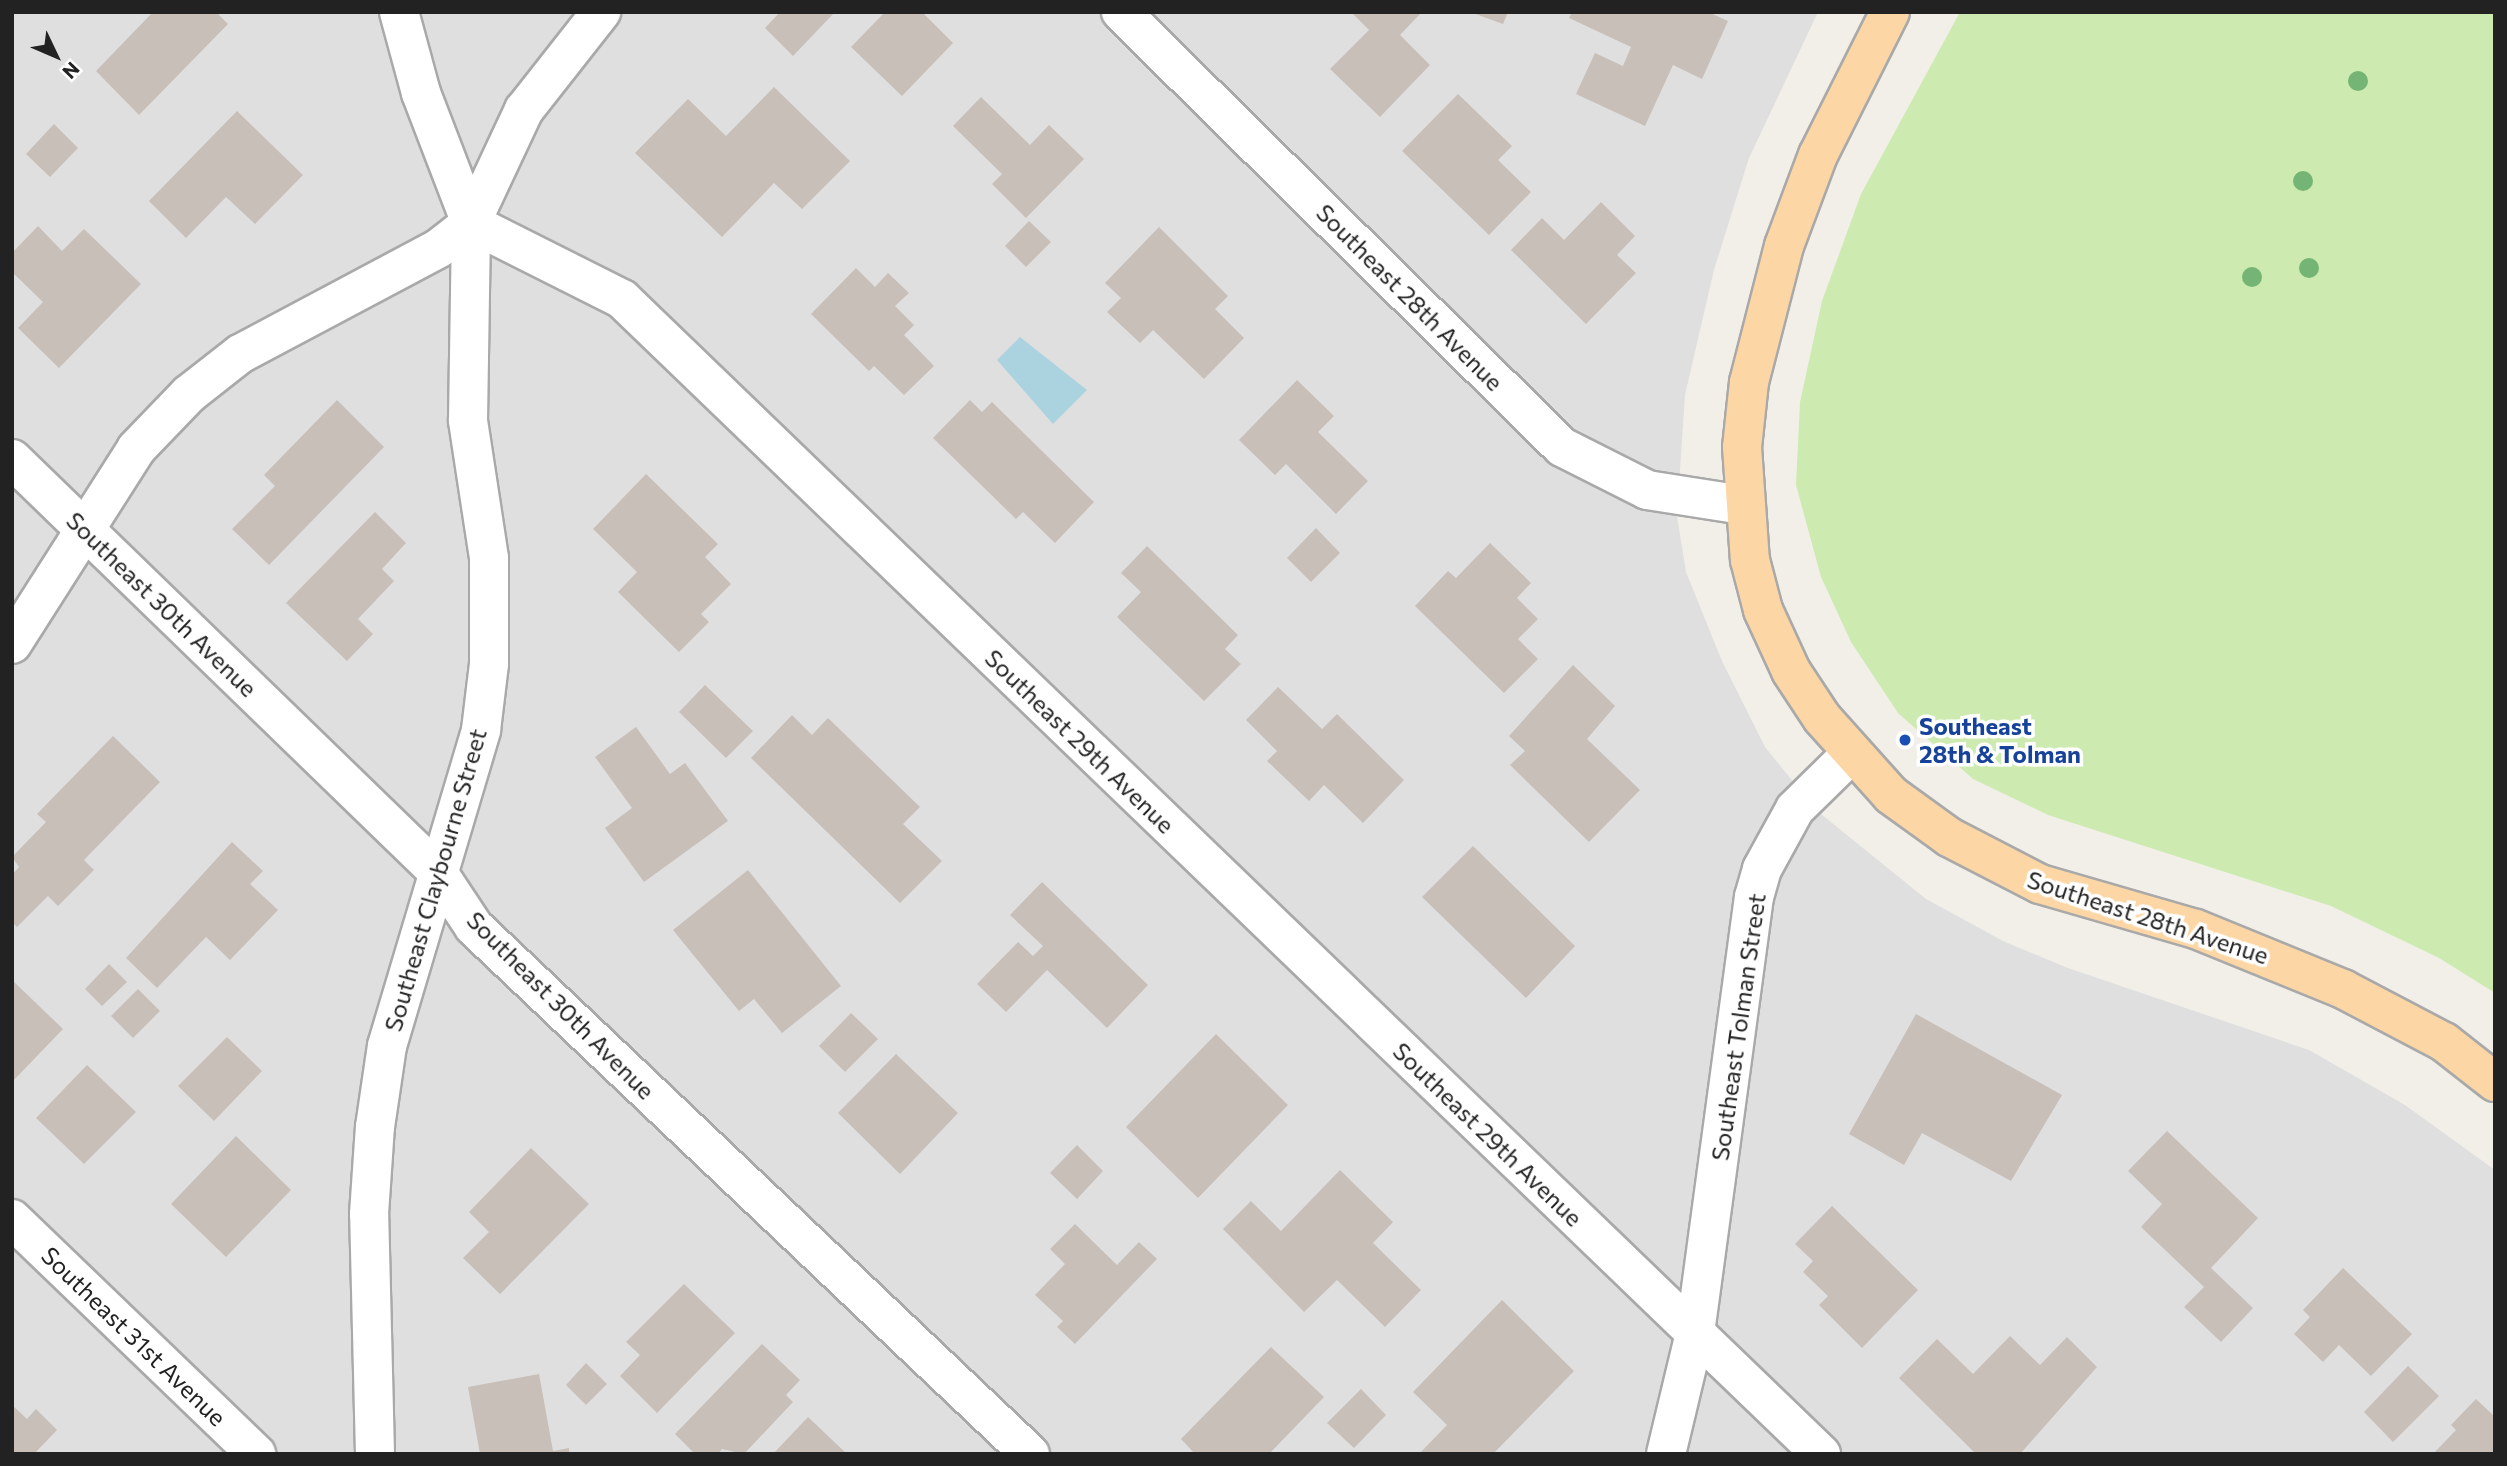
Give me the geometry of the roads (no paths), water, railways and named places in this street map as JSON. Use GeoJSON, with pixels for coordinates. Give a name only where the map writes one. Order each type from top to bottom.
{"type":"FeatureCollection","features":[{"type":"Feature","properties":{"kind":"main road"},"geometry":{"type":"LineString","coordinates":[[1852,753],[1791,671],[1763,610],[1743,505],[1742,447],[1749,382],[1784,246],[1823,144],[1890,12]]}},
{"type":"Feature","properties":{"kind":"main road","name":"Southeast 28th Avenue"},"geometry":{"type":"LineString","coordinates":[[1852,753],[1891,795],[1997,864],[2040,884],[2196,929],[2270,957],[2444,1042],[2495,1082]]}},
{"type":"Feature","properties":{"kind":"street"},"geometry":{"type":"LineString","coordinates":[[399,12],[421,93],[471,223]]}},
{"type":"Feature","properties":{"kind":"street"},"geometry":{"type":"LineString","coordinates":[[12,644],[136,449],[189,394],[240,354],[439,248],[471,223],[524,110],[601,12]]}},
{"type":"Feature","properties":{"kind":"street","name":"Southeast 28th Avenue"},"geometry":{"type":"LineString","coordinates":[[1121,12],[1562,447],[1647,490],[1743,505]]}},
{"type":"Feature","properties":{"kind":"street","name":"Southeast Claybourne Street"},"geometry":{"type":"LineString","coordinates":[[375,1454],[369,1214],[375,1126],[387,1046],[481,730],[489,664],[489,558],[468,419],[471,223]]}},
{"type":"Feature","properties":{"kind":"street","name":"Southeast 29th Avenue"},"geometry":{"type":"LineString","coordinates":[[471,223],[622,299],[1821,1454]]}},
{"type":"Feature","properties":{"kind":"street","name":"Southeast 30th Avenue"},"geometry":{"type":"LineString","coordinates":[[12,459],[437,871],[474,927],[1030,1454]]}},
{"type":"Feature","properties":{"kind":"street","name":"Southeast Tolman Street"},"geometry":{"type":"LineString","coordinates":[[1666,1454],[1695,1333],[1754,897],[1762,869],[1796,809],[1852,753]]}},
{"type":"Feature","properties":{"kind":"street","name":"Southeast 31st Avenue"},"geometry":{"type":"LineString","coordinates":[[12,1219],[256,1454]]}},
{"type":"Feature","properties":{"kind":"water"},"geometry":{"type":"Polygon","coordinates":[[[1020,337],[1087,390],[1053,424],[997,360],[1020,337]]]}},
{"type":"Feature","properties":{"kind":"place","name":"Southeast 28th & Tolman"},"geometry":{"type":"Point","coordinates":[1905,740]}}]}
